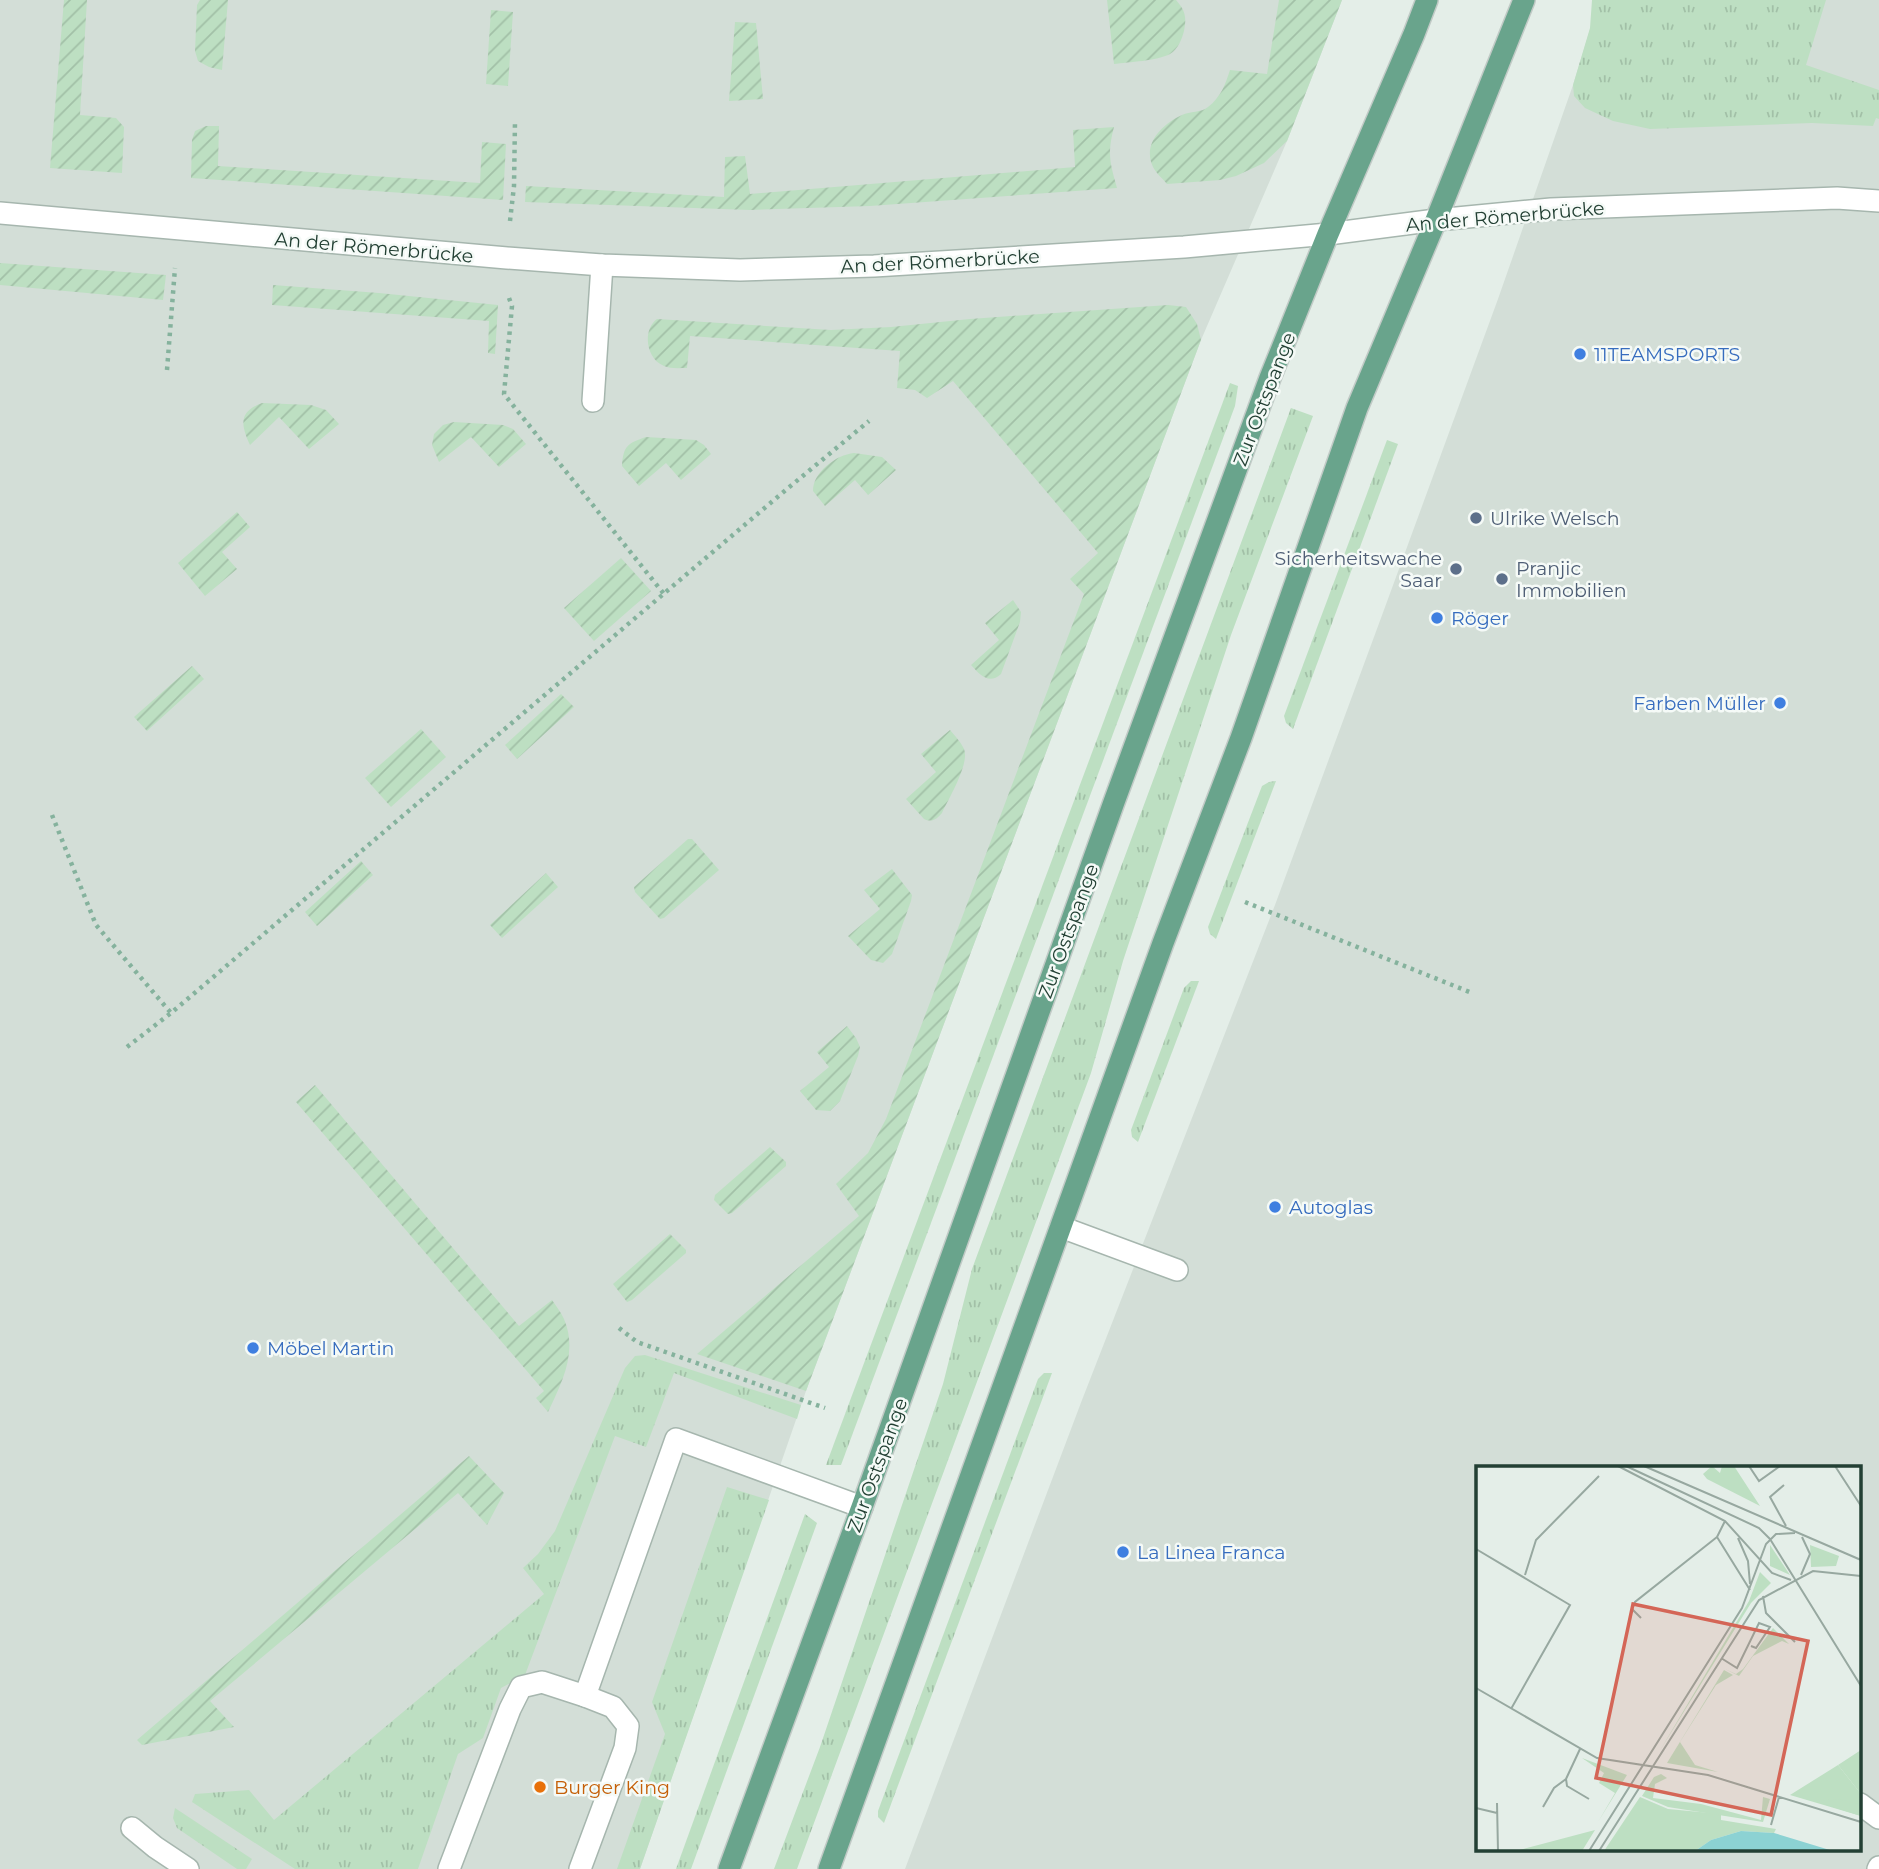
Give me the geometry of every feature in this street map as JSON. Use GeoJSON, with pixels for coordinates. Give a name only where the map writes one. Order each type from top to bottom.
{"type":"FeatureCollection","features":[{"type":"Feature","properties":{"kind":"main road","name":"Zur Ostspange"},"geometry":{"type":"LineString","coordinates":[[729,1869],[862,1507],[1109,815],[1270,378],[1427,0]]}},
{"type":"Feature","properties":{"kind":"main road"},"geometry":{"type":"LineString","coordinates":[[830,1869],[1163,943],[1241,738],[1357,408],[1524,0]]}},
{"type":"Feature","properties":{"kind":"street","name":"An der Römerbrücke"},"geometry":{"type":"LineString","coordinates":[[0,213],[507,258],[602,265],[740,270],[874,266],[1184,247],[1551,209],[1838,198],[1879,201]]}},
{"type":"Feature","properties":{"kind":"street"},"geometry":{"type":"LineString","coordinates":[[593,401],[602,265]]}},
{"type":"Feature","properties":{"kind":"street"},"geometry":{"type":"LineString","coordinates":[[1061,1227],[1177,1270]]}},
{"type":"Feature","properties":{"kind":"street"},"geometry":{"type":"LineString","coordinates":[[584,1696],[676,1440],[862,1507]]}},
{"type":"Feature","properties":{"kind":"street"},"geometry":{"type":"LineString","coordinates":[[449,1869],[510,1709],[521,1687],[542,1682],[613,1707],[628,1726],[625,1748],[580,1869]]}},
{"type":"Feature","properties":{"kind":"street"},"geometry":{"type":"LineString","coordinates":[[1862,1805],[1879,1818]]}},
{"type":"Feature","properties":{"kind":"street"},"geometry":{"type":"LineString","coordinates":[[132,1828],[188,1869]]}},
{"type":"Feature","properties":{"kind":"path"},"geometry":{"type":"LineString","coordinates":[[510,222],[514,186],[515,121]]}},
{"type":"Feature","properties":{"kind":"path"},"geometry":{"type":"LineString","coordinates":[[167,370],[174,275]]}},
{"type":"Feature","properties":{"kind":"path"},"geometry":{"type":"LineString","coordinates":[[505,288],[512,306],[504,394],[664,594]]}},
{"type":"Feature","properties":{"kind":"path"},"geometry":{"type":"LineString","coordinates":[[127,1047],[171,1013],[869,421]]}},
{"type":"Feature","properties":{"kind":"path"},"geometry":{"type":"LineString","coordinates":[[52,815],[96,925],[171,1013]]}},
{"type":"Feature","properties":{"kind":"path"},"geometry":{"type":"LineString","coordinates":[[1245,902],[1472,993]]}},
{"type":"Feature","properties":{"kind":"path"},"geometry":{"type":"LineString","coordinates":[[619,1328],[637,1342],[825,1408]]}},
{"type":"Feature","properties":{"kind":"shaded area","name":"Möbel Martin"},"geometry":{"type":"Polygon","coordinates":[[[0,0],[1342,0],[1287,141],[1201,340],[806,1391],[640,1869],[0,1869],[0,0]]]}},
{"type":"Feature","properties":{"kind":"shaded area"},"geometry":{"type":"Polygon","coordinates":[[[1599,0],[1879,0],[1879,1869],[905,1869],[1082,1400],[1275,905],[1498,299],[1573,85],[1599,0]]]}},
{"type":"Feature","properties":{"kind":"green space"},"geometry":{"type":"Polygon","coordinates":[[[64,0],[87,0],[80,115],[116,118],[124,127],[122,173],[50,168],[64,0]]]}},
{"type":"Feature","properties":{"kind":"green space"},"geometry":{"type":"Polygon","coordinates":[[[200,0],[228,0],[222,70],[198,61],[195,51],[197,5],[200,0]]]}},
{"type":"Feature","properties":{"kind":"green space"},"geometry":{"type":"Polygon","coordinates":[[[1107,0],[1176,0],[1183,11],[1185,22],[1177,47],[1170,54],[1158,58],[1114,64],[1107,0]]]}},
{"type":"Feature","properties":{"kind":"green space"},"geometry":{"type":"Polygon","coordinates":[[[1279,0],[1342,0],[1287,141],[1264,163],[1236,176],[1220,180],[1167,184],[1154,169],[1150,159],[1150,150],[1156,136],[1175,119],[1208,107],[1222,90],[1230,70],[1267,74],[1279,0]]]}},
{"type":"Feature","properties":{"kind":"green space"},"geometry":{"type":"Polygon","coordinates":[[[1592,0],[1826,0],[1806,65],[1879,90],[1879,119],[1876,118],[1873,126],[1812,123],[1650,129],[1613,121],[1585,108],[1574,96],[1573,85],[1590,28],[1592,0]]]}},
{"type":"Feature","properties":{"kind":"green space"},"geometry":{"type":"Polygon","coordinates":[[[491,10],[513,12],[508,86],[486,84],[491,10]]]}},
{"type":"Feature","properties":{"kind":"green space"},"geometry":{"type":"Polygon","coordinates":[[[735,22],[756,23],[763,99],[729,101],[735,22]]]}},
{"type":"Feature","properties":{"kind":"green space"},"geometry":{"type":"Polygon","coordinates":[[[206,126],[219,126],[218,166],[480,183],[482,142],[506,144],[503,200],[191,178],[192,140],[195,131],[206,126]]]}},
{"type":"Feature","properties":{"kind":"green space"},"geometry":{"type":"Polygon","coordinates":[[[1114,127],[1110,158],[1117,188],[870,206],[750,210],[525,202],[526,186],[724,197],[725,157],[745,156],[750,194],[1075,167],[1073,130],[1114,127]]]}},
{"type":"Feature","properties":{"kind":"green space"},"geometry":{"type":"Polygon","coordinates":[[[0,263],[166,275],[163,300],[0,285],[0,263]]]}},
{"type":"Feature","properties":{"kind":"green space"},"geometry":{"type":"Polygon","coordinates":[[[273,285],[498,305],[495,354],[488,353],[489,321],[272,305],[273,285]]]}},
{"type":"Feature","properties":{"kind":"green space"},"geometry":{"type":"Polygon","coordinates":[[[1168,305],[1186,307],[1197,324],[1201,340],[806,1391],[697,1354],[859,1216],[836,1184],[868,1153],[886,1119],[1084,594],[1070,579],[1098,553],[953,381],[927,398],[915,390],[897,388],[900,351],[690,336],[687,368],[672,368],[664,366],[653,357],[648,344],[649,330],[657,319],[831,330],[1168,305]]]}},
{"type":"Feature","properties":{"kind":"green space"},"geometry":{"type":"Polygon","coordinates":[[[1230,383],[1238,386],[1235,406],[841,1465],[826,1465],[1230,383]]]}},
{"type":"Feature","properties":{"kind":"green space"},"geometry":{"type":"Polygon","coordinates":[[[262,403],[311,405],[326,410],[339,424],[309,449],[279,417],[250,445],[244,425],[245,415],[262,403]]]}},
{"type":"Feature","properties":{"kind":"green space"},"geometry":{"type":"Polygon","coordinates":[[[1291,408],[1313,416],[1231,635],[1123,961],[1091,1073],[797,1869],[774,1869],[820,1747],[943,1384],[972,1269],[1291,408]]]}},
{"type":"Feature","properties":{"kind":"green space"},"geometry":{"type":"Polygon","coordinates":[[[454,422],[503,425],[513,429],[526,444],[499,467],[471,437],[439,462],[432,445],[434,434],[443,425],[454,422]]]}},
{"type":"Feature","properties":{"kind":"green space"},"geometry":{"type":"Polygon","coordinates":[[[646,437],[696,440],[711,454],[681,480],[666,463],[639,486],[622,466],[623,459],[628,446],[646,437]]]}},
{"type":"Feature","properties":{"kind":"green space"},"geometry":{"type":"Polygon","coordinates":[[[1387,440],[1398,444],[1293,729],[1286,723],[1284,716],[1387,440]]]}},
{"type":"Feature","properties":{"kind":"green space"},"geometry":{"type":"Polygon","coordinates":[[[854,453],[882,457],[896,470],[868,495],[855,480],[825,506],[813,491],[817,477],[833,461],[854,453]]]}},
{"type":"Feature","properties":{"kind":"green space"},"geometry":{"type":"Polygon","coordinates":[[[237,512],[250,527],[222,552],[237,569],[205,596],[178,563],[237,512]]]}},
{"type":"Feature","properties":{"kind":"green space"},"geometry":{"type":"Polygon","coordinates":[[[621,558],[651,591],[594,641],[564,608],[621,558]]]}},
{"type":"Feature","properties":{"kind":"green space"},"geometry":{"type":"Polygon","coordinates":[[[1013,600],[1021,612],[1020,622],[1001,674],[989,679],[971,665],[999,640],[985,623],[1013,600]]]}},
{"type":"Feature","properties":{"kind":"green space"},"geometry":{"type":"Polygon","coordinates":[[[192,666],[204,679],[147,731],[134,717],[192,666]]]}},
{"type":"Feature","properties":{"kind":"green space"},"geometry":{"type":"Polygon","coordinates":[[[561,694],[574,707],[517,759],[505,745],[561,694]]]}},
{"type":"Feature","properties":{"kind":"green space"},"geometry":{"type":"Polygon","coordinates":[[[421,729],[446,757],[391,807],[365,778],[421,729]]]}},
{"type":"Feature","properties":{"kind":"green space"},"geometry":{"type":"Polygon","coordinates":[[[950,730],[964,749],[964,763],[942,813],[929,821],[906,799],[936,772],[921,754],[950,730]]]}},
{"type":"Feature","properties":{"kind":"green space"},"geometry":{"type":"Polygon","coordinates":[[[1276,781],[1216,939],[1210,934],[1208,927],[1262,786],[1276,781]]]}},
{"type":"Feature","properties":{"kind":"green space"},"geometry":{"type":"Polygon","coordinates":[[[688,839],[692,839],[719,870],[660,919],[635,892],[634,887],[688,839]]]}},
{"type":"Feature","properties":{"kind":"green space"},"geometry":{"type":"Polygon","coordinates":[[[361,861],[373,875],[317,926],[305,912],[361,861]]]}},
{"type":"Feature","properties":{"kind":"green space"},"geometry":{"type":"Polygon","coordinates":[[[892,869],[912,895],[892,954],[883,963],[871,960],[848,936],[880,909],[864,890],[892,869]]]}},
{"type":"Feature","properties":{"kind":"green space"},"geometry":{"type":"Polygon","coordinates":[[[546,873],[558,887],[502,938],[490,925],[546,873]]]}},
{"type":"Feature","properties":{"kind":"green space"},"geometry":{"type":"Polygon","coordinates":[[[1191,981],[1199,981],[1138,1142],[1132,1137],[1131,1130],[1184,988],[1191,981]]]}},
{"type":"Feature","properties":{"kind":"green space"},"geometry":{"type":"Polygon","coordinates":[[[847,1026],[860,1047],[858,1056],[840,1101],[830,1111],[816,1110],[800,1091],[829,1067],[817,1052],[847,1026]]]}},
{"type":"Feature","properties":{"kind":"green space"},"geometry":{"type":"Polygon","coordinates":[[[315,1085],[519,1326],[552,1300],[560,1311],[568,1331],[569,1355],[548,1412],[536,1398],[544,1391],[296,1102],[315,1085]]]}},
{"type":"Feature","properties":{"kind":"green space"},"geometry":{"type":"Polygon","coordinates":[[[770,1147],[786,1162],[786,1166],[728,1214],[714,1200],[715,1195],[770,1147]]]}},
{"type":"Feature","properties":{"kind":"green space"},"geometry":{"type":"Polygon","coordinates":[[[670,1234],[686,1253],[627,1302],[613,1284],[670,1234]]]}},
{"type":"Feature","properties":{"kind":"green space"},"geometry":{"type":"Polygon","coordinates":[[[645,1355],[801,1405],[797,1419],[674,1373],[646,1447],[615,1436],[525,1675],[501,1688],[483,1738],[458,1754],[418,1869],[295,1869],[192,1802],[195,1794],[249,1790],[274,1820],[544,1594],[523,1568],[538,1554],[555,1531],[625,1368],[635,1356],[645,1355]]]}},
{"type":"Feature","properties":{"kind":"green space"},"geometry":{"type":"Polygon","coordinates":[[[1044,1373],[1052,1373],[884,1823],[878,1817],[878,1811],[1038,1379],[1044,1373]]]}},
{"type":"Feature","properties":{"kind":"green space"},"geometry":{"type":"Polygon","coordinates":[[[469,1456],[504,1493],[487,1525],[458,1493],[210,1701],[234,1727],[142,1745],[137,1740],[469,1456]]]}},
{"type":"Feature","properties":{"kind":"green space"},"geometry":{"type":"Polygon","coordinates":[[[727,1487],[769,1500],[640,1869],[617,1869],[665,1734],[652,1702],[727,1487]]]}},
{"type":"Feature","properties":{"kind":"green space"},"geometry":{"type":"Polygon","coordinates":[[[805,1514],[817,1523],[691,1869],[676,1869],[805,1514]]]}},
{"type":"Feature","properties":{"kind":"green space"},"geometry":{"type":"Polygon","coordinates":[[[175,1808],[252,1859],[246,1869],[237,1869],[177,1828],[173,1818],[175,1808]]]}},
{"type":"Feature","properties":{"kind":"place","name":"11TEAMSPORTS"},"geometry":{"type":"Point","coordinates":[1580,354]}},
{"type":"Feature","properties":{"kind":"place","name":"Ulrike Welsch"},"geometry":{"type":"Point","coordinates":[1476,518]}},
{"type":"Feature","properties":{"kind":"place","name":"Sicherheitswache Saar"},"geometry":{"type":"Point","coordinates":[1456,569]}},
{"type":"Feature","properties":{"kind":"place","name":"Pranjic Immobilien"},"geometry":{"type":"Point","coordinates":[1502,579]}},
{"type":"Feature","properties":{"kind":"place","name":"Röger"},"geometry":{"type":"Point","coordinates":[1437,618]}},
{"type":"Feature","properties":{"kind":"place","name":"Farben Müller"},"geometry":{"type":"Point","coordinates":[1780,703]}},
{"type":"Feature","properties":{"kind":"place","name":"Autoglas"},"geometry":{"type":"Point","coordinates":[1275,1207]}},
{"type":"Feature","properties":{"kind":"place","name":"Möbel Martin"},"geometry":{"type":"Point","coordinates":[253,1348]}},
{"type":"Feature","properties":{"kind":"place","name":"La Linea Franca"},"geometry":{"type":"Point","coordinates":[1123,1552]}},
{"type":"Feature","properties":{"kind":"place","name":"Burger King"},"geometry":{"type":"Point","coordinates":[540,1787]}}]}
